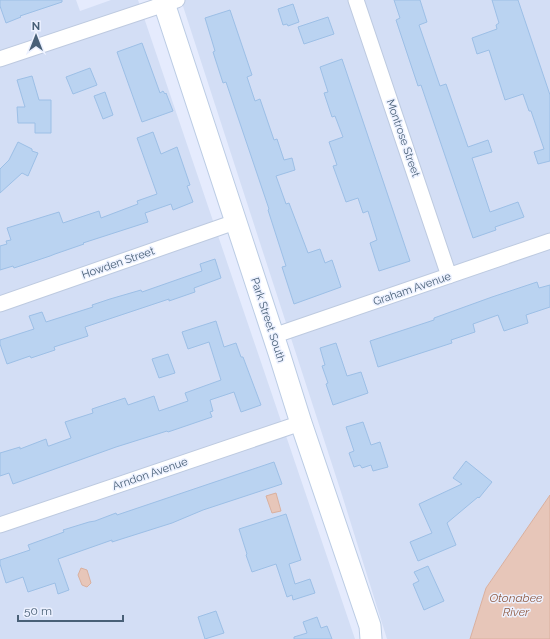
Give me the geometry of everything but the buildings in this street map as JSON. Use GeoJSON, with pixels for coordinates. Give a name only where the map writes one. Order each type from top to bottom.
{"type":"FeatureCollection","features":[{"type":"Feature","properties":{"kind":"street","name":"Montrose Street"},"geometry":{"type":"LineString","coordinates":[[356,0],[449,276]]}},
{"type":"Feature","properties":{"kind":"street"},"geometry":{"type":"LineString","coordinates":[[0,59],[169,1]]}},
{"type":"Feature","properties":{"kind":"street","name":"Park Street South"},"geometry":{"type":"LineString","coordinates":[[169,1],[235,222],[370,626],[371,639]]}},
{"type":"Feature","properties":{"kind":"street","name":"Howden Street"},"geometry":{"type":"LineString","coordinates":[[0,304],[235,222]]}},
{"type":"Feature","properties":{"kind":"street","name":"Graham Avenue"},"geometry":{"type":"LineString","coordinates":[[273,336],[550,241]]}},
{"type":"Feature","properties":{"kind":"street","name":"Arndon Avenue"},"geometry":{"type":"LineString","coordinates":[[0,525],[301,423]]}},
{"type":"Feature","properties":{"kind":"shaded area"},"geometry":{"type":"Polygon","coordinates":[[[0,0],[76,0],[80,11],[111,0],[138,0],[355,639],[0,639],[0,0]]]}},
{"type":"Feature","properties":{"kind":"shaded area"},"geometry":{"type":"Polygon","coordinates":[[[181,0],[550,0],[550,495],[486,588],[470,639],[387,639],[342,495],[181,0]]]}},
{"type":"Feature","properties":{"kind":"water"},"geometry":{"type":"Polygon","coordinates":[[[276,493],[281,511],[272,513],[266,496],[276,493]]]}},
{"type":"Feature","properties":{"kind":"water","name":"Otonabee River"},"geometry":{"type":"Polygon","coordinates":[[[550,495],[550,639],[470,639],[486,588],[550,495]]]}},
{"type":"Feature","properties":{"kind":"water"},"geometry":{"type":"Polygon","coordinates":[[[81,568],[87,570],[91,583],[87,587],[82,585],[78,575],[81,568]]]}}]}
